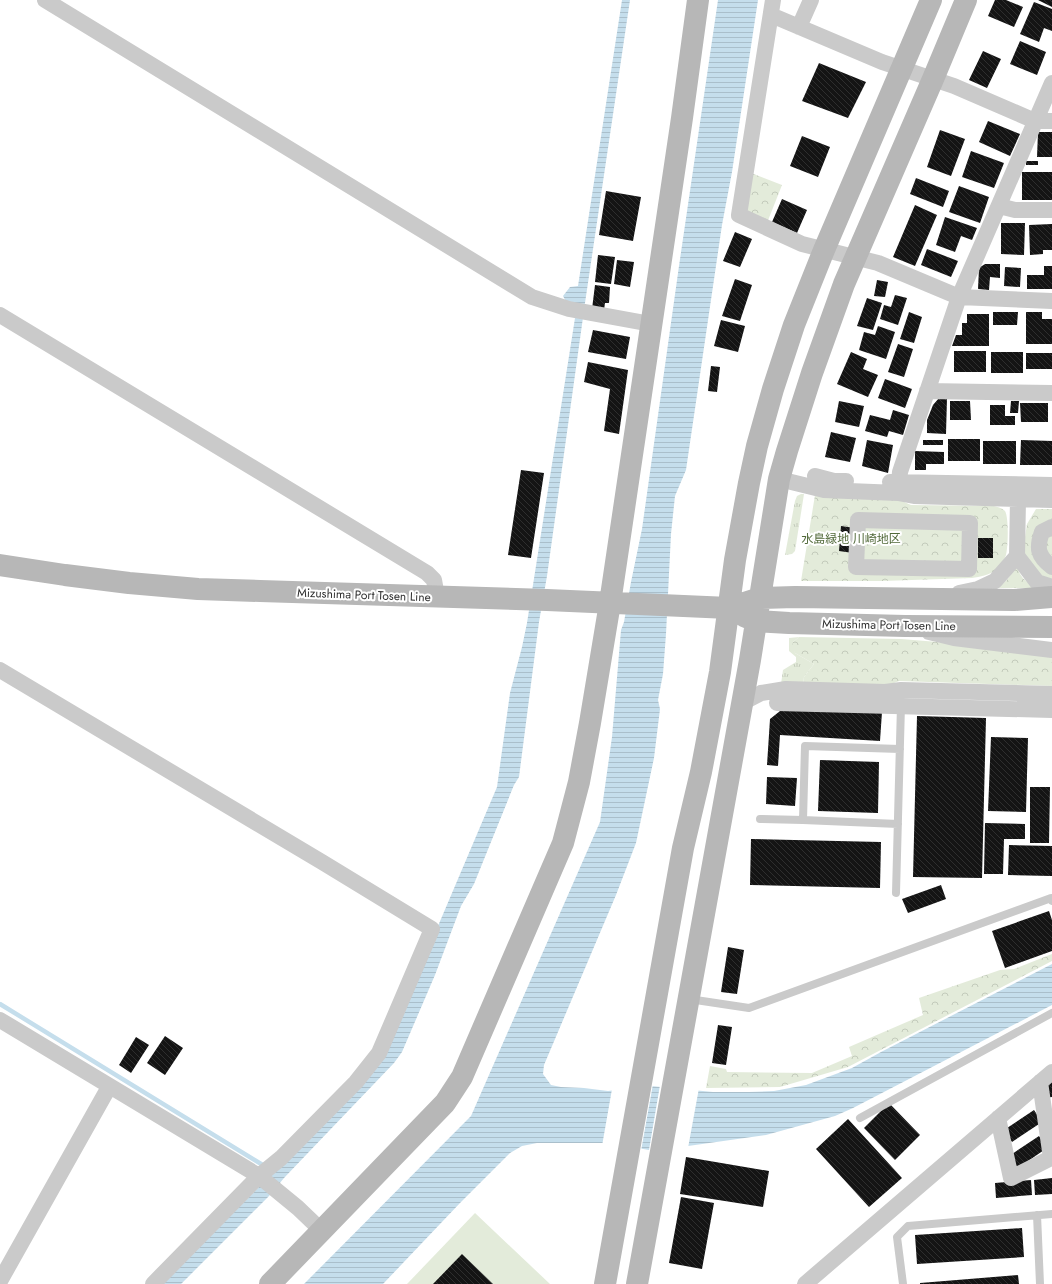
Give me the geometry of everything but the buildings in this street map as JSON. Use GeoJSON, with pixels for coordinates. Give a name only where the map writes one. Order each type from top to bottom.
{"type":"FeatureCollection","features":[{"type":"Feature","properties":{"kind":"street"},"geometry":{"type":"LineString","coordinates":[[45,0],[532,297],[577,311],[651,324]]}},
{"type":"Feature","properties":{"kind":"street"},"geometry":{"type":"LineString","coordinates":[[270,1284],[445,1103],[462,1077],[563,843],[579,782],[616,603],[651,324],[698,0]]}},
{"type":"Feature","properties":{"kind":"street"},"geometry":{"type":"LineString","coordinates":[[799,27],[811,0]]}},
{"type":"Feature","properties":{"kind":"street"},"geometry":{"type":"LineString","coordinates":[[605,1284],[683,848],[701,772],[722,660],[735,560],[747,491],[759,439],[773,389],[794,325],[824,250],[931,0]]}},
{"type":"Feature","properties":{"kind":"street"},"geometry":{"type":"LineString","coordinates":[[637,1284],[742,703],[779,479],[826,332],[844,284],[966,0]]}},
{"type":"Feature","properties":{"kind":"street"},"geometry":{"type":"LineString","coordinates":[[1052,122],[1035,121],[954,86],[882,62],[799,27],[772,8],[739,215],[802,244],[878,263],[959,297],[1052,300]]}},
{"type":"Feature","properties":{"kind":"street"},"geometry":{"type":"LineString","coordinates":[[899,487],[900,472],[959,297],[1052,83]]}},
{"type":"Feature","properties":{"kind":"street"},"geometry":{"type":"LineString","coordinates":[[999,206],[1015,210],[1052,210]]}},
{"type":"Feature","properties":{"kind":"street"},"geometry":{"type":"LineString","coordinates":[[0,315],[427,572],[434,580],[437,597]]}},
{"type":"Feature","properties":{"kind":"street"},"geometry":{"type":"LineString","coordinates":[[928,389],[1052,390]]}},
{"type":"Feature","properties":{"kind":"street"},"geometry":{"type":"LineString","coordinates":[[928,389],[1052,393]]}},
{"type":"Feature","properties":{"kind":"street"},"geometry":{"type":"LineString","coordinates":[[815,476],[834,481],[899,487],[914,496],[1052,500]]}},
{"type":"Feature","properties":{"kind":"street"},"geometry":{"type":"LineString","coordinates":[[779,479],[824,490],[899,487],[1052,485]]}},
{"type":"Feature","properties":{"kind":"street"},"geometry":{"type":"LineString","coordinates":[[934,599],[978,589],[995,581],[1016,556],[1018,499]]}},
{"type":"Feature","properties":{"kind":"street"},"geometry":{"type":"LineString","coordinates":[[858,520],[970,523],[970,569],[856,567],[858,520]]}},
{"type":"Feature","properties":{"kind":"street"},"geometry":{"type":"LineString","coordinates":[[1052,527],[1042,532],[1038,542],[1038,550],[1042,559],[1052,567]]}},
{"type":"Feature","properties":{"kind":"street"},"geometry":{"type":"LineString","coordinates":[[1016,556],[1037,582],[1052,587]]}},
{"type":"Feature","properties":{"kind":"street","name":"Mizushima Port Tosen Line"},"geometry":{"type":"LineString","coordinates":[[0,565],[72,576],[198,589],[729,608],[760,598],[795,597],[1014,600],[1052,597]]}},
{"type":"Feature","properties":{"kind":"street","name":"Mizushima Port Tosen Line"},"geometry":{"type":"LineString","coordinates":[[729,608],[756,622],[905,626],[1052,627]]}},
{"type":"Feature","properties":{"kind":"street"},"geometry":{"type":"LineString","coordinates":[[905,626],[954,638],[1052,650]]}},
{"type":"Feature","properties":{"kind":"street"},"geometry":{"type":"LineString","coordinates":[[0,670],[432,929],[379,1053],[356,1082],[153,1284]]}},
{"type":"Feature","properties":{"kind":"street"},"geometry":{"type":"LineString","coordinates":[[742,703],[761,693],[786,689],[1052,694]]}},
{"type":"Feature","properties":{"kind":"street"},"geometry":{"type":"LineString","coordinates":[[777,703],[1052,710]]}},
{"type":"Feature","properties":{"kind":"street"},"geometry":{"type":"LineString","coordinates":[[0,1020],[109,1087],[264,1173],[276,1189],[322,1231]]}},
{"type":"Feature","properties":{"kind":"street"},"geometry":{"type":"LineString","coordinates":[[805,1284],[1052,1072]]}},
{"type":"Feature","properties":{"kind":"street"},"geometry":{"type":"LineString","coordinates":[[998,1118],[1011,1178],[1051,1158],[1040,1082]]}},
{"type":"Feature","properties":{"kind":"street"},"geometry":{"type":"LineString","coordinates":[[0,1281],[109,1087]]}},
{"type":"Feature","properties":{"kind":"lane"},"geometry":{"type":"LineString","coordinates":[[896,893],[901,690]]}},
{"type":"Feature","properties":{"kind":"lane"},"geometry":{"type":"LineString","coordinates":[[804,820],[805,746],[900,749]]}},
{"type":"Feature","properties":{"kind":"lane"},"geometry":{"type":"LineString","coordinates":[[760,819],[898,824]]}},
{"type":"Feature","properties":{"kind":"lane"},"geometry":{"type":"LineString","coordinates":[[688,998],[749,1008],[1051,898],[1052,901]]}},
{"type":"Feature","properties":{"kind":"lane"},"geometry":{"type":"LineString","coordinates":[[860,1118],[1052,1013]]}},
{"type":"Feature","properties":{"kind":"lane"},"geometry":{"type":"LineString","coordinates":[[902,1284],[897,1237],[908,1226],[1052,1214]]}},
{"type":"Feature","properties":{"kind":"lane"},"geometry":{"type":"LineString","coordinates":[[1037,1215],[1040,1284]]}},
{"type":"Feature","properties":{"kind":"green space"},"geometry":{"type":"Polygon","coordinates":[[[751,173],[782,185],[767,223],[748,214],[744,208],[751,173]]]}},
{"type":"Feature","properties":{"kind":"green space"},"geometry":{"type":"Polygon","coordinates":[[[804,494],[795,551],[792,554],[785,555],[795,501],[797,496],[804,494]]]}},
{"type":"Feature","properties":{"kind":"green space","name":"水島緑地 川崎地区"},"geometry":{"type":"Polygon","coordinates":[[[815,495],[893,497],[911,505],[998,507],[1005,511],[1008,526],[1006,555],[996,570],[984,576],[972,578],[882,581],[801,581],[815,495]]]}},
{"type":"Feature","properties":{"kind":"green space"},"geometry":{"type":"Polygon","coordinates":[[[1036,509],[1052,509],[1052,581],[1040,576],[1024,557],[1027,524],[1036,509]]]}},
{"type":"Feature","properties":{"kind":"green space"},"geometry":{"type":"Polygon","coordinates":[[[1016,561],[1023,578],[1038,588],[995,588],[1009,578],[1016,561]]]}},
{"type":"Feature","properties":{"kind":"green space"},"geometry":{"type":"Polygon","coordinates":[[[799,637],[793,642],[795,653],[814,664],[804,677],[803,685],[781,684],[783,670],[796,662],[796,657],[789,651],[789,638],[799,637]]]}},
{"type":"Feature","properties":{"kind":"green space"},"geometry":{"type":"Polygon","coordinates":[[[799,637],[901,639],[1052,656],[1052,686],[899,681],[882,688],[803,685],[804,677],[814,664],[795,653],[792,647],[793,642],[799,637]]]}},
{"type":"Feature","properties":{"kind":"green space"},"geometry":{"type":"Polygon","coordinates":[[[1052,954],[1052,961],[848,1067],[780,1087],[706,1088],[710,1066],[726,1069],[727,1072],[812,1073],[852,1056],[849,1047],[923,1015],[919,998],[1000,970],[1014,969],[1052,954]]]}},
{"type":"Feature","properties":{"kind":"green space"},"geometry":{"type":"Polygon","coordinates":[[[475,1213],[550,1284],[407,1284],[475,1213]]]}},
{"type":"Feature","properties":{"kind":"water"},"geometry":{"type":"Polygon","coordinates":[[[622,0],[630,0],[585,303],[547,576],[539,622],[519,777],[514,785],[474,884],[461,906],[435,975],[402,1052],[394,1063],[284,1178],[269,1196],[181,1284],[163,1284],[366,1079],[438,926],[497,787],[510,693],[527,623],[575,318],[563,296],[570,287],[578,286],[622,0]]]}},
{"type":"Feature","properties":{"kind":"water"},"geometry":{"type":"Polygon","coordinates":[[[718,0],[758,0],[732,172],[722,225],[686,470],[675,496],[671,534],[663,674],[658,700],[660,709],[654,758],[636,843],[616,895],[544,1065],[543,1074],[551,1085],[608,1091],[651,1086],[713,1092],[774,1091],[806,1085],[852,1068],[1052,964],[1052,1005],[853,1108],[835,1116],[766,1135],[649,1150],[608,1143],[537,1143],[522,1146],[510,1153],[383,1284],[304,1284],[471,1116],[600,822],[612,737],[621,630],[624,622],[642,529],[718,0]]]}},
{"type":"Feature","properties":{"kind":"pier"},"geometry":{"type":"Polygon","coordinates":[[[653,1084],[641,1151],[608,1145],[602,1146],[612,1089],[653,1084]]]}},
{"type":"Feature","properties":{"kind":"pier"},"geometry":{"type":"Polygon","coordinates":[[[660,1085],[699,1088],[688,1148],[649,1150],[660,1085]]]}},
{"type":"Feature","properties":{"kind":"waterway"},"geometry":{"type":"LineString","coordinates":[[0,1004],[266,1167]]}}]}
